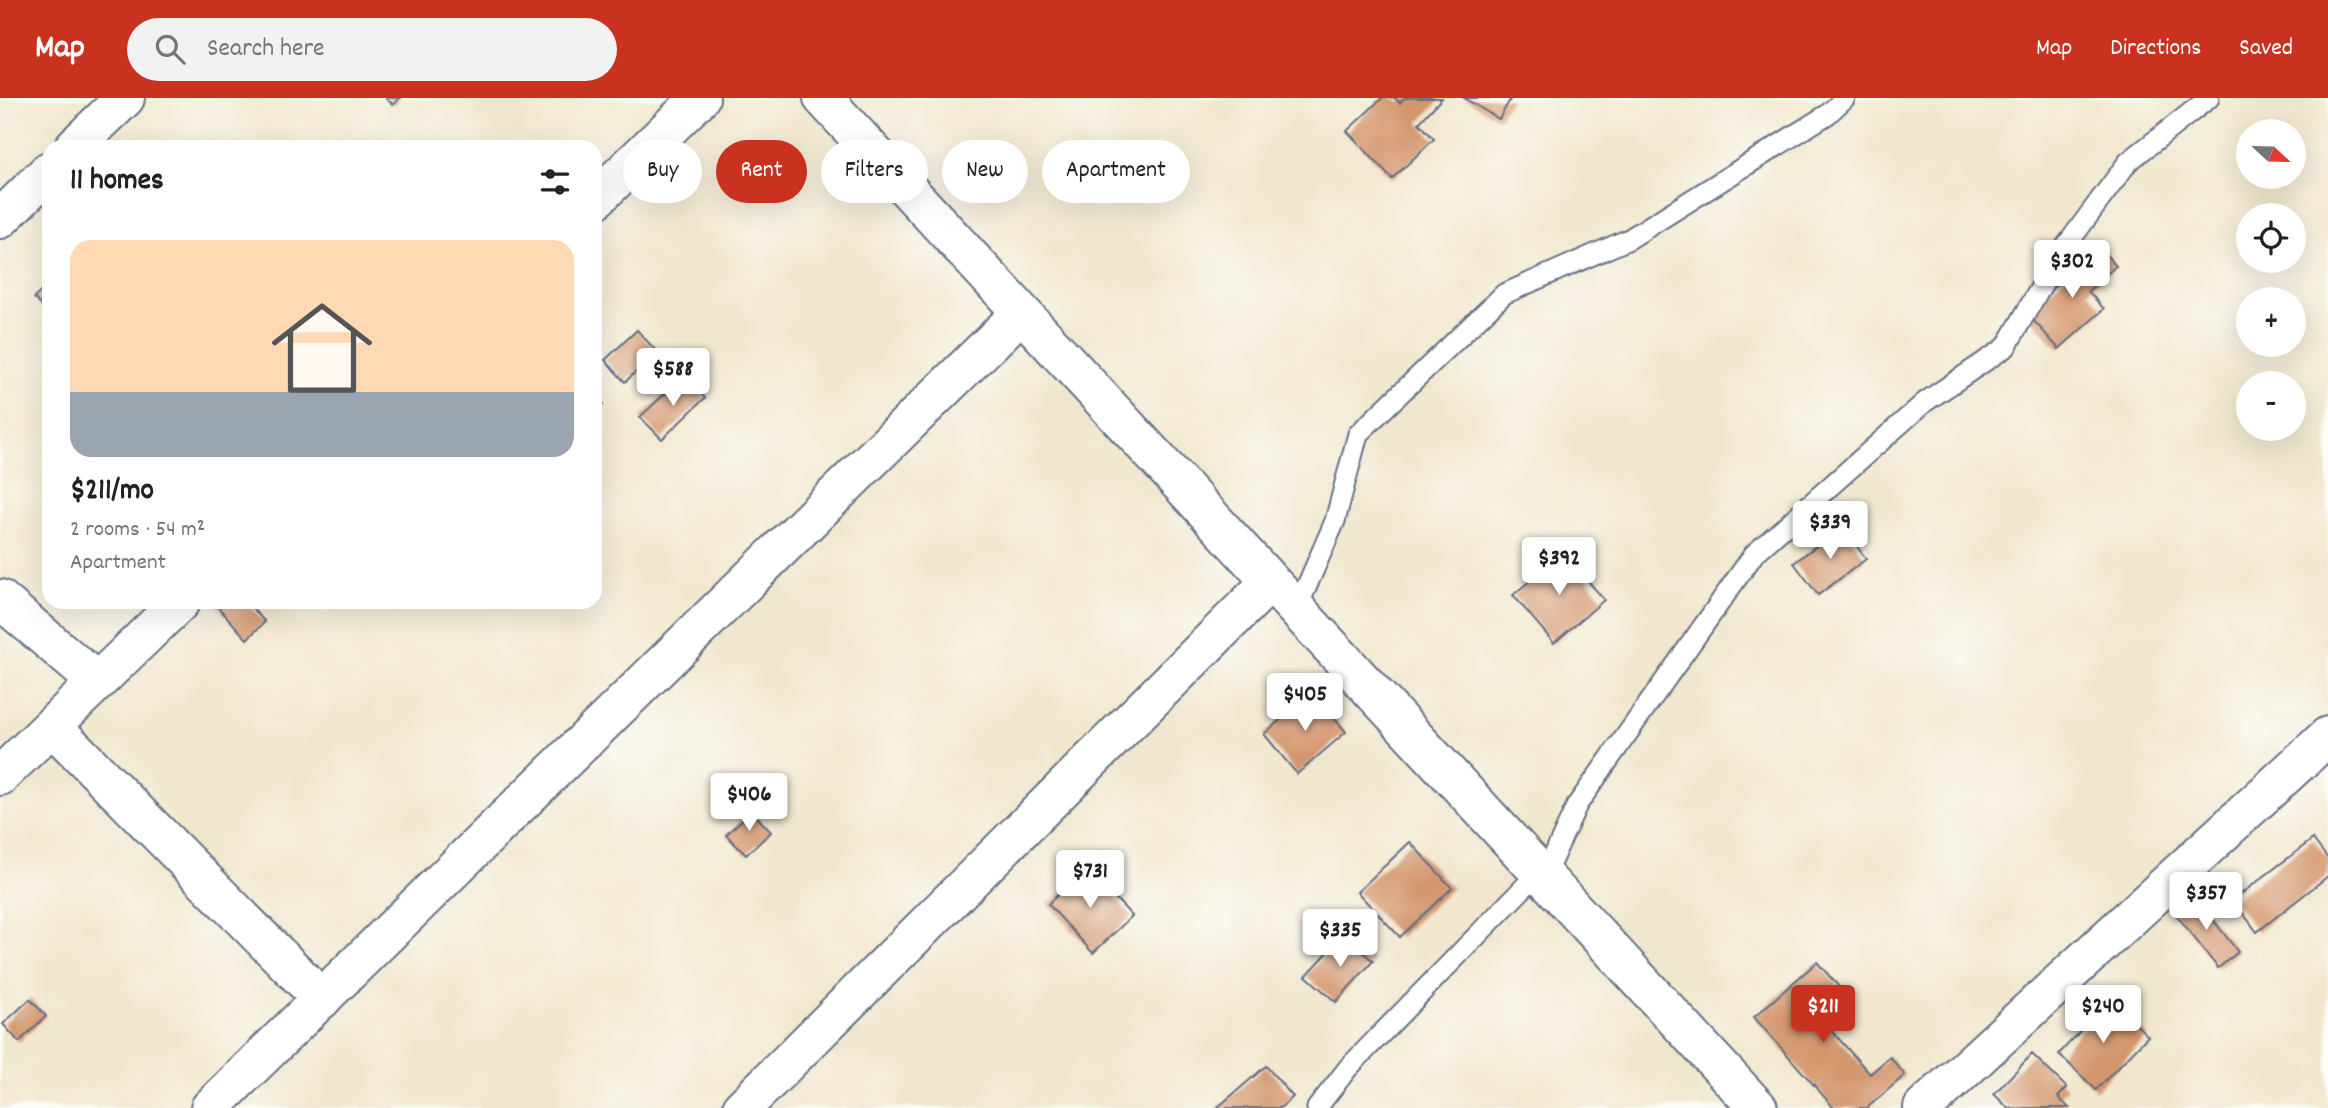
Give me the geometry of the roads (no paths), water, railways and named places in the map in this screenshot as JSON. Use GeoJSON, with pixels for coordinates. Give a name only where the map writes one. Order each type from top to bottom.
{"type":"FeatureCollection","features":[{"type":"Feature","properties":{"kind":"street"},"geometry":{"type":"LineString","coordinates":[[81,140],[125,98]]}},
{"type":"Feature","properties":{"kind":"street"},"geometry":{"type":"LineString","coordinates":[[602,193],[700,98]]}},
{"type":"Feature","properties":{"kind":"street"},"geometry":{"type":"LineString","coordinates":[[823,98],[1758,1108]]}},
{"type":"Feature","properties":{"kind":"street"},"geometry":{"type":"LineString","coordinates":[[0,219],[42,178]]}},
{"type":"Feature","properties":{"kind":"street"},"geometry":{"type":"LineString","coordinates":[[210,1108],[1021,313]]}},
{"type":"Feature","properties":{"kind":"street"},"geometry":{"type":"LineString","coordinates":[[742,1108],[1270,582]]}},
{"type":"Feature","properties":{"kind":"street"},"geometry":{"type":"LineString","coordinates":[[0,598],[97,682]]}},
{"type":"Feature","properties":{"kind":"street"},"geometry":{"type":"LineString","coordinates":[[0,776],[173,609]]}},
{"type":"Feature","properties":{"kind":"street"},"geometry":{"type":"LineString","coordinates":[[52,726],[322,999]]}},
{"type":"Feature","properties":{"kind":"street"},"geometry":{"type":"LineString","coordinates":[[1923,1108],[2328,736]]}},
{"type":"Feature","properties":{"kind":"lane"},"geometry":{"type":"LineString","coordinates":[[1296,611],[1335,521],[1358,433],[1504,294],[1629,239],[1828,114],[1845,98]]}},
{"type":"Feature","properties":{"kind":"lane"},"geometry":{"type":"LineString","coordinates":[[1317,1108],[1348,1068],[1541,874],[1577,805],[1754,554],[1925,402],[2006,347],[2060,254],[2128,162],[2209,98]]}}]}
